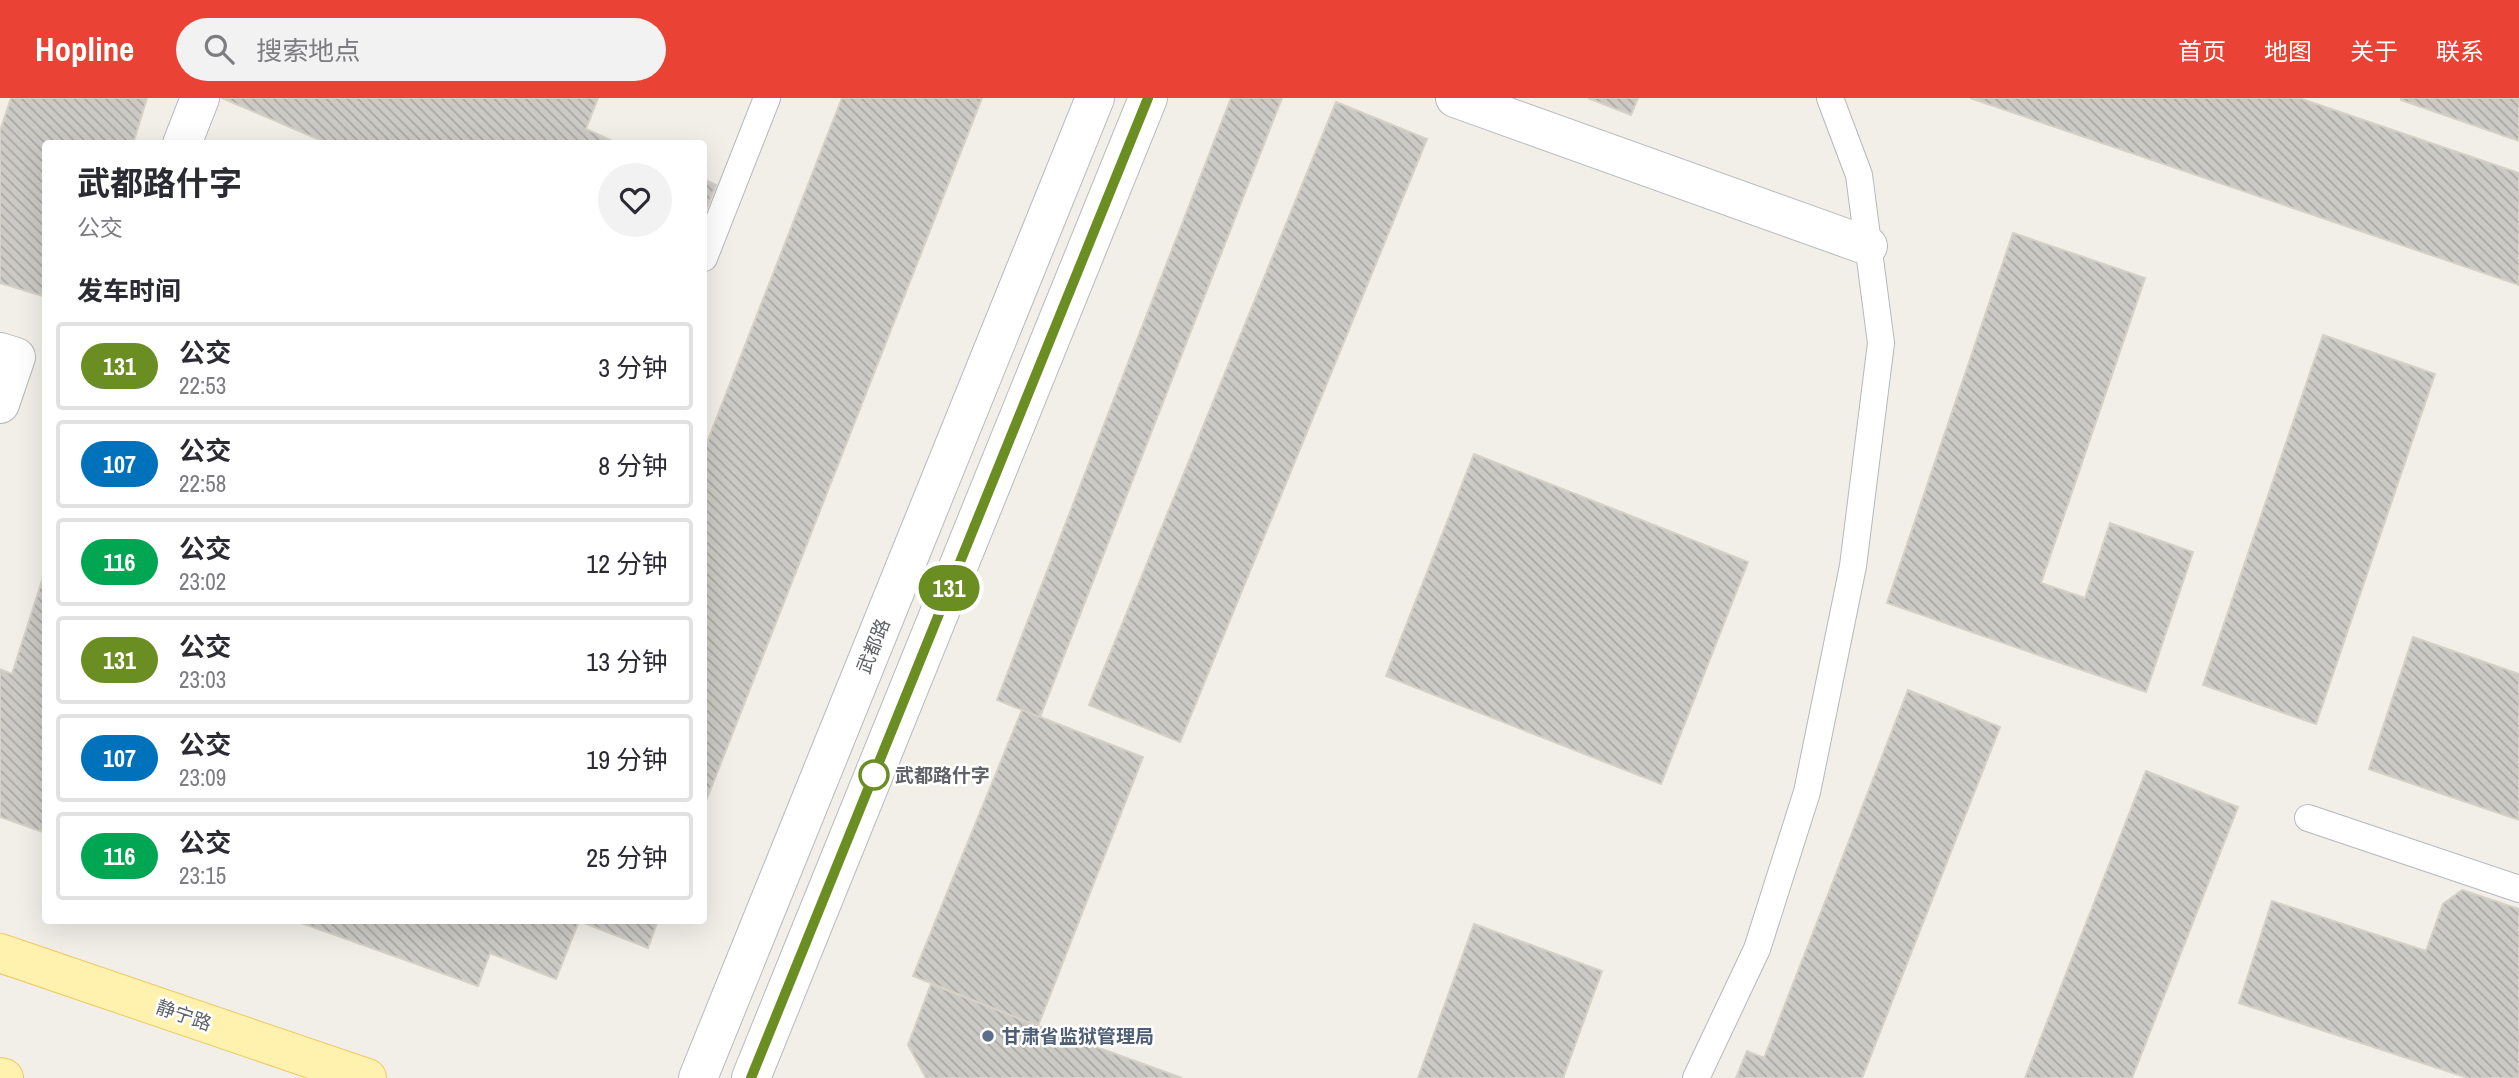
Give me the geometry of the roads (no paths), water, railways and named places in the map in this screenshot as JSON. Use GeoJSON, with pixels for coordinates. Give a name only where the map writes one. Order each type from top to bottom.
{"type":"FeatureCollection","features":[{"type":"Feature","properties":{"kind":"main road"},"geometry":{"type":"LineString","coordinates":[[184,140],[200,98]]}},
{"type":"Feature","properties":{"kind":"main road","name":"武都路"},"geometry":{"type":"LineString","coordinates":[[698,1078],[1095,98]]}},
{"type":"Feature","properties":{"kind":"main road"},"geometry":{"type":"LineString","coordinates":[[751,1078],[1148,98]]}},
{"type":"Feature","properties":{"kind":"main road"},"geometry":{"type":"LineString","coordinates":[[1455,98],[1494,104],[1868,246]]}},
{"type":"Feature","properties":{"kind":"main road"},"geometry":{"type":"LineString","coordinates":[[0,404],[21,359]]}},
{"type":"Feature","properties":{"kind":"main road","name":"静宁路"},"geometry":{"type":"LineString","coordinates":[[0,953],[367,1078]]}},
{"type":"Feature","properties":{"kind":"lane"},"geometry":{"type":"LineString","coordinates":[[707,250],[767,98]]}},
{"type":"Feature","properties":{"kind":"lane"},"geometry":{"type":"LineString","coordinates":[[1696,1078],[1757,949],[1810,779],[1853,566],[1881,343],[1858,175],[1830,98]]}},
{"type":"Feature","properties":{"kind":"lane"},"geometry":{"type":"LineString","coordinates":[[2308,818],[2519,889]]}},
{"type":"Feature","properties":{"kind":"place","name":"武都路什字"},"geometry":{"type":"Point","coordinates":[874,775]}},
{"type":"Feature","properties":{"kind":"place","name":"甘肃省监狱管理局"},"geometry":{"type":"Point","coordinates":[988,1036]}}]}
